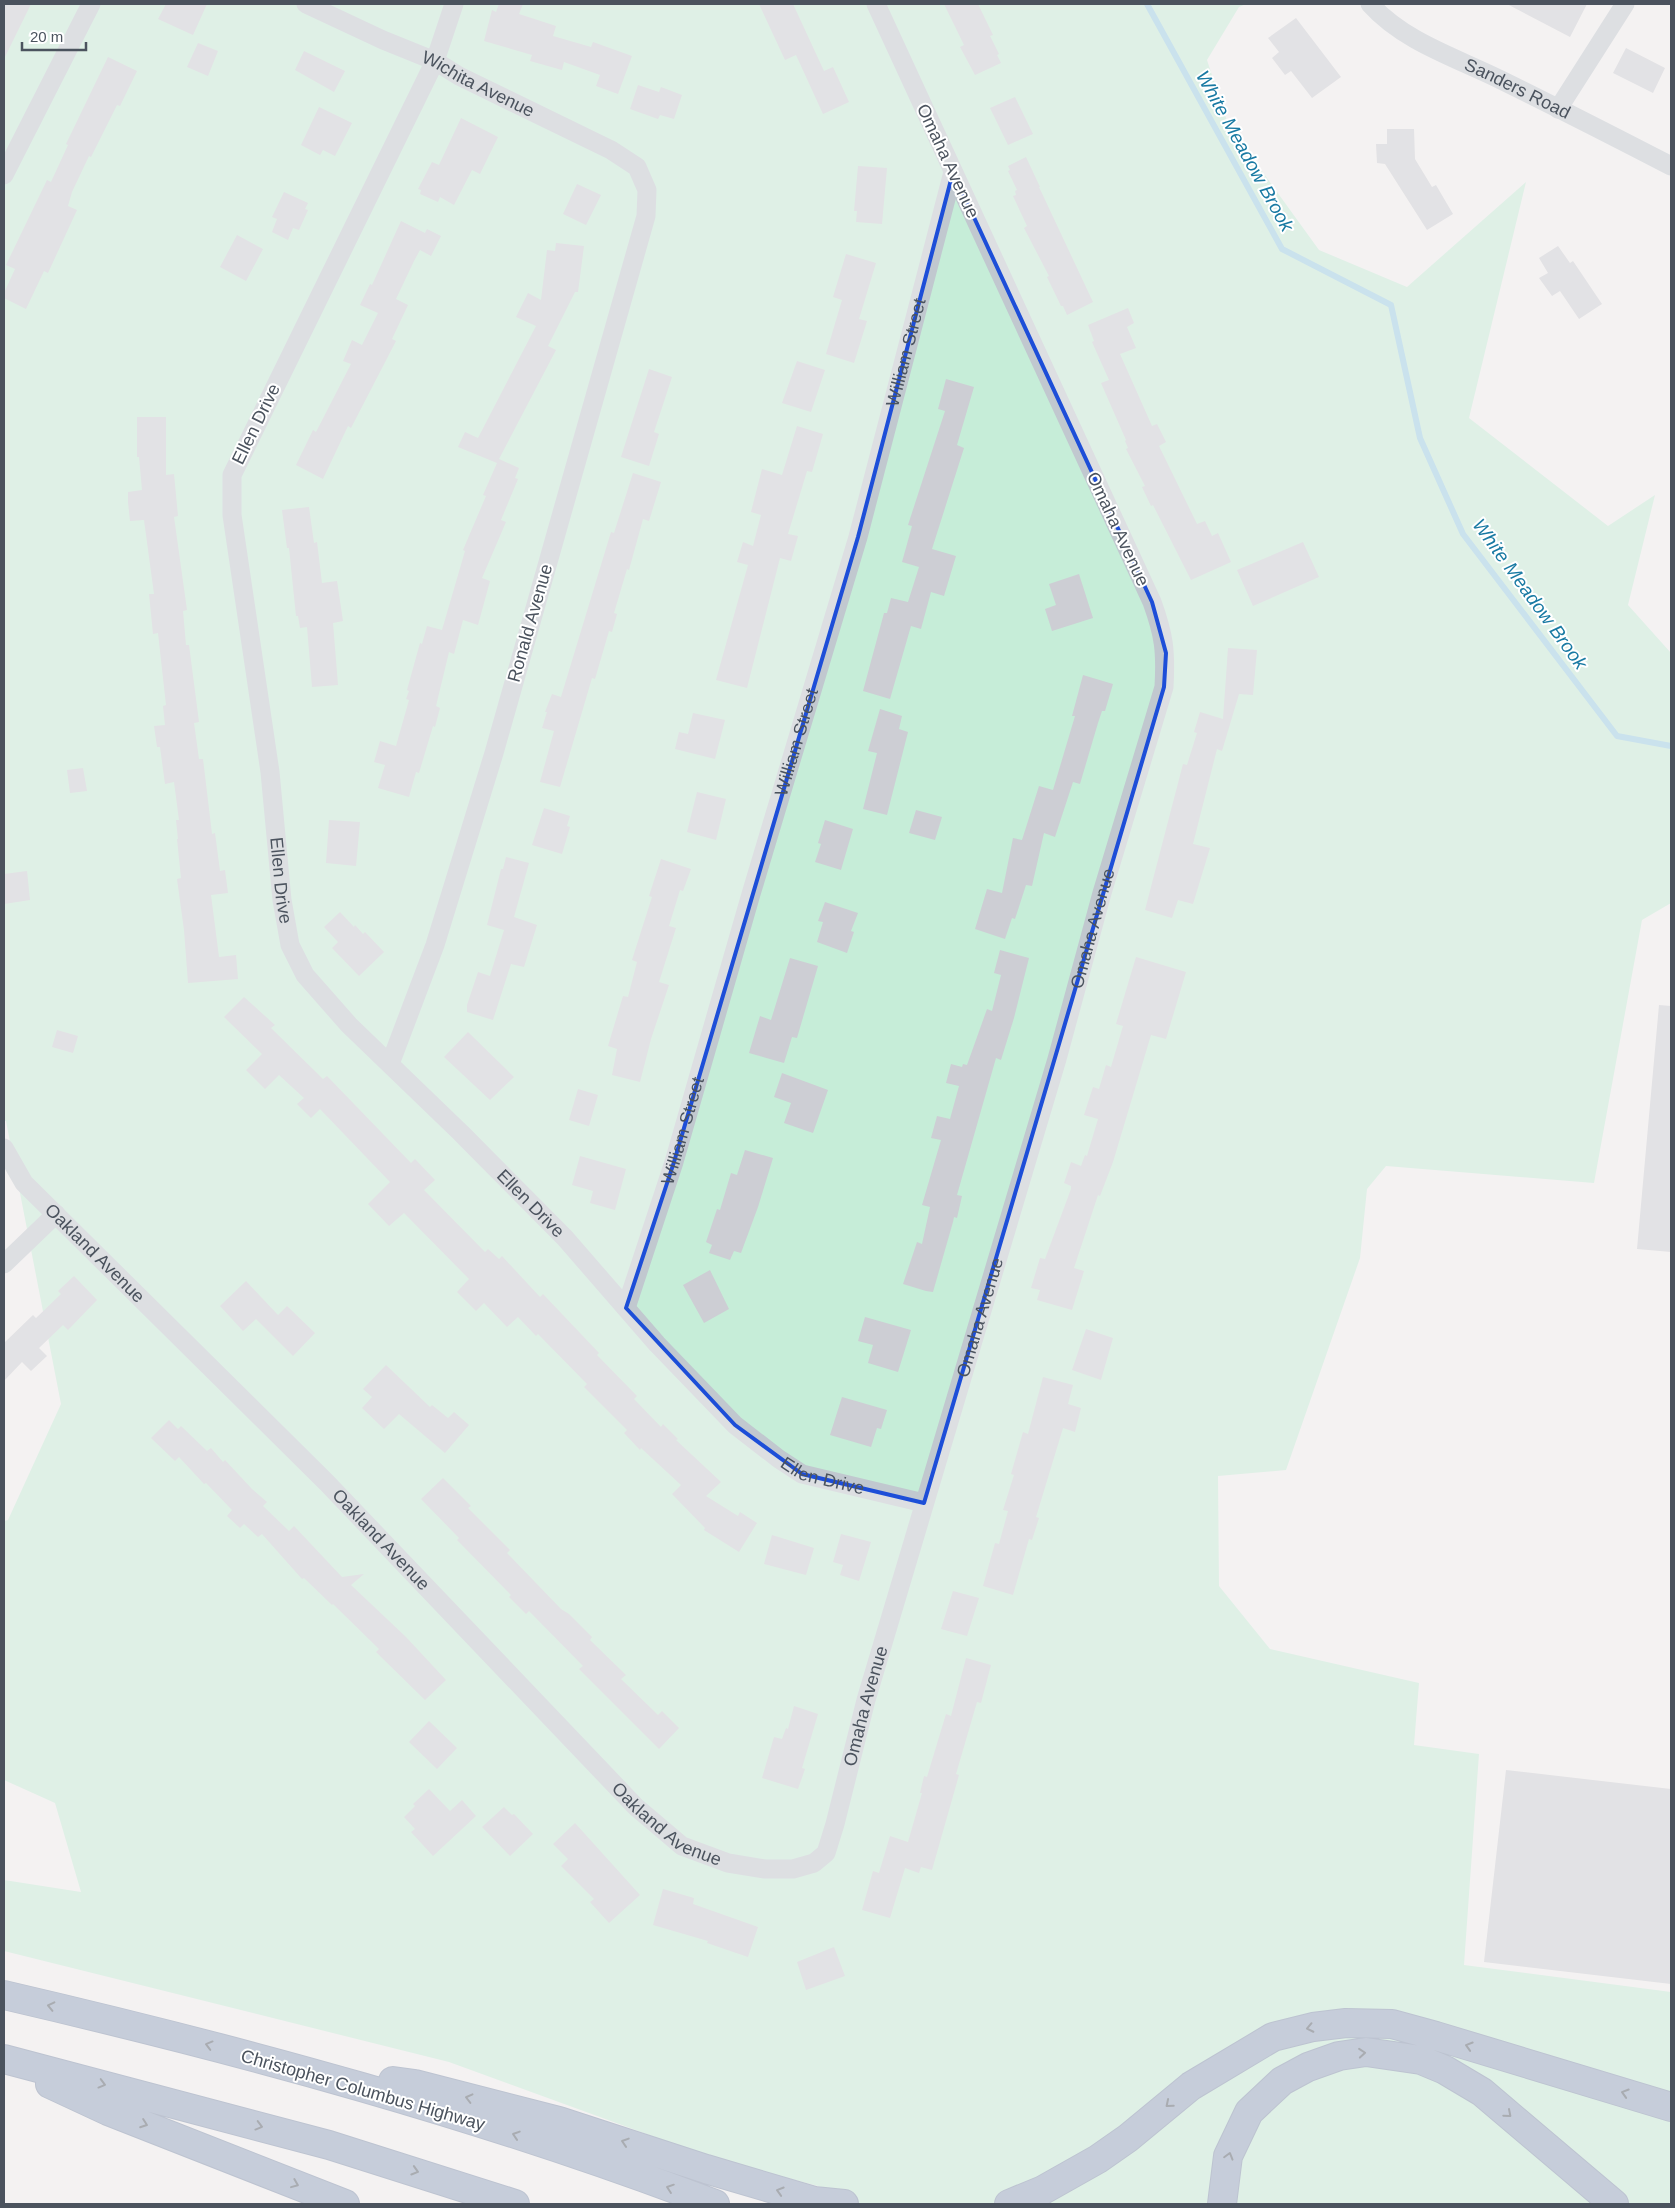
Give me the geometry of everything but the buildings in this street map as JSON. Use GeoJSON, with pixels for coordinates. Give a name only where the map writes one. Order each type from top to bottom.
{"type":"FeatureCollection","features":[{"type":"Feature","properties":{"kind":"highway","name":"Christopher Columbus Highway"},"geometry":{"type":"LineString","coordinates":[[4,1996],[152,2030],[275,2063],[486,2126],[716,2204]]}},
{"type":"Feature","properties":{"kind":"highway"},"geometry":{"type":"LineString","coordinates":[[1009,2204],[1043,2190],[1098,2158],[1128,2138],[1191,2086],[1273,2037],[1313,2027],[1346,2023],[1392,2024],[1671,2107]]}},
{"type":"Feature","properties":{"kind":"highway"},"geometry":{"type":"LineString","coordinates":[[1222,2204],[1228,2156],[1249,2112],[1282,2081],[1308,2067],[1339,2056],[1366,2052],[1421,2060],[1445,2070],[1482,2092],[1614,2204]]}},
{"type":"Feature","properties":{"kind":"highway"},"geometry":{"type":"LineString","coordinates":[[4,2060],[108,2111],[346,2204]]}},
{"type":"Feature","properties":{"kind":"highway"},"geometry":{"type":"LineString","coordinates":[[4,2060],[328,2145],[515,2204]]}},
{"type":"Feature","properties":{"kind":"highway"},"geometry":{"type":"LineString","coordinates":[[275,2063],[415,2084],[559,2121],[706,2169],[814,2201],[844,2204]]}},
{"type":"Feature","properties":{"kind":"street"},"geometry":{"type":"LineString","coordinates":[[4,175],[91,4]]}},
{"type":"Feature","properties":{"kind":"street","name":"Wichita Avenue"},"geometry":{"type":"LineString","coordinates":[[306,4],[383,40],[435,61],[467,80],[611,150],[637,167],[641,177]]}},
{"type":"Feature","properties":{"kind":"street","name":"Ellen Drive"},"geometry":{"type":"LineString","coordinates":[[454,4],[435,61],[232,475],[232,515],[270,772],[282,900],[290,945],[305,976],[349,1025],[565,1238],[657,1344],[735,1425],[802,1474],[924,1503]]}},
{"type":"Feature","properties":{"kind":"street","name":"Omaha Avenue"},"geometry":{"type":"LineString","coordinates":[[793,1869],[814,1863],[826,1852],[835,1824],[866,1700],[1057,1059],[1102,893],[1164,687],[1166,653],[1163,630],[1152,602],[876,4]]}},
{"type":"Feature","properties":{"kind":"street","name":"Sanders Road"},"geometry":{"type":"LineString","coordinates":[[1370,4],[1396,26],[1436,50],[1671,166]]}},
{"type":"Feature","properties":{"kind":"street"},"geometry":{"type":"LineString","coordinates":[[1558,109],[1625,4]]}},
{"type":"Feature","properties":{"kind":"street","name":"William Street"},"geometry":{"type":"LineString","coordinates":[[626,1308],[674,1162],[750,894],[858,538],[953,172]]}},
{"type":"Feature","properties":{"kind":"street","name":"Ronald Avenue"},"geometry":{"type":"LineString","coordinates":[[390,1064],[435,945],[494,753],[641,235],[646,216],[647,190],[641,177]]}},
{"type":"Feature","properties":{"kind":"street","name":"Oakland Avenue"},"geometry":{"type":"LineString","coordinates":[[4,1148],[24,1183],[328,1483],[636,1806],[682,1846],[728,1863],[765,1869],[793,1869]]}},
{"type":"Feature","properties":{"kind":"street"},"geometry":{"type":"LineString","coordinates":[[4,1264],[56,1214]]}},
{"type":"Feature","properties":{"kind":"highlighted area"},"geometry":{"type":"Polygon","coordinates":[[[953,172],[1152,602],[1166,653],[1164,687],[924,1503],[802,1474],[735,1425],[626,1308],[674,1162],[858,537],[953,172]]]}},
{"type":"Feature","properties":{"kind":"green space"},"geometry":{"type":"Polygon","coordinates":[[[4,4],[1246,4],[1239,7],[1207,60],[1228,124],[1319,250],[1407,287],[1526,182],[1469,418],[1608,526],[1655,495],[1628,605],[1671,653],[1671,903],[1642,920],[1594,1183],[1386,1166],[1367,1189],[1360,1258],[1286,1470],[1218,1476],[1219,1586],[1270,1649],[1419,1683],[1414,1745],[1479,1754],[1464,1965],[1671,1992],[1671,2201],[1668,2204],[845,2204],[848,2194],[715,2159],[449,2062],[4,1951],[4,1880],[81,1892],[55,1803],[4,1780],[4,1521],[8,1520],[61,1404],[6,1121],[4,1121],[4,4]]]}},
{"type":"Feature","properties":{"kind":"waterway","name":"White Meadow Brook"},"geometry":{"type":"LineString","coordinates":[[1147,4],[1282,249],[1391,305],[1420,438],[1463,534],[1617,736],[1671,746]]}}]}
